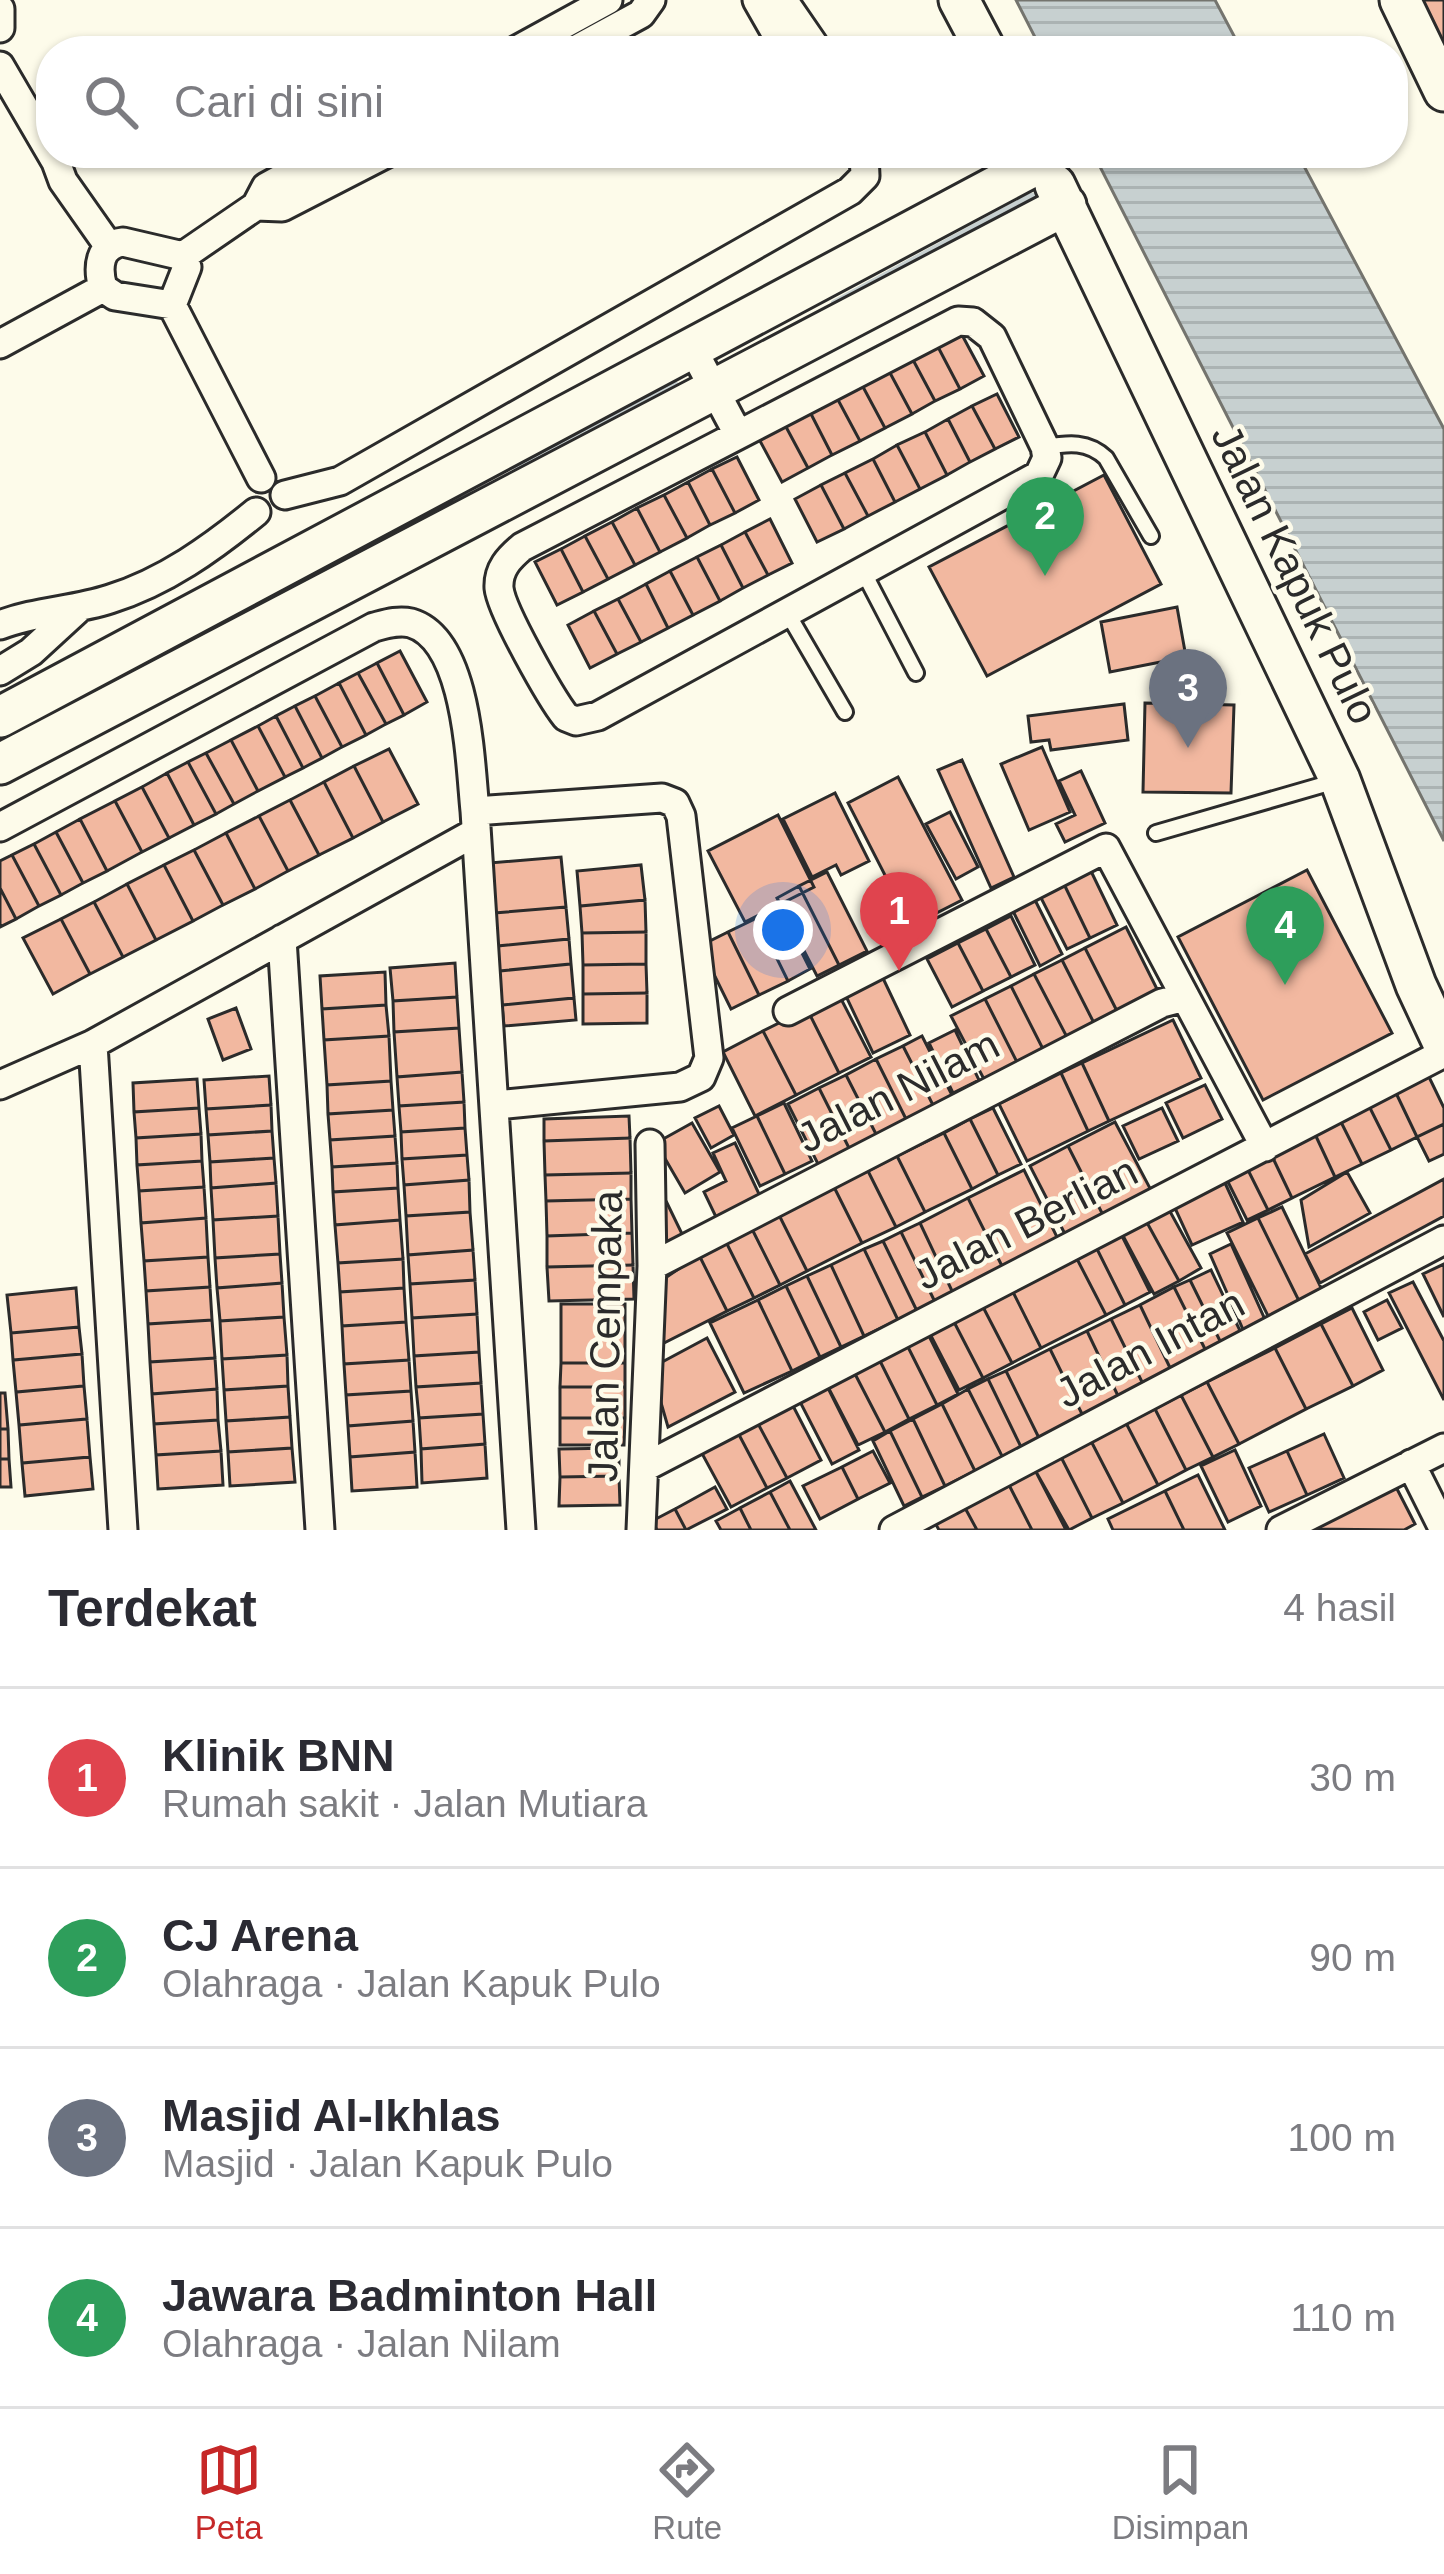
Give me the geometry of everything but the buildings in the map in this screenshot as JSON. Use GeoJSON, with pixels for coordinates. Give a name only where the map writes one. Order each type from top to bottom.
{"type":"FeatureCollection","features":[{"type":"Feature","properties":{"kind":"street"},"geometry":{"type":"LineString","coordinates":[[0,28],[0,9],[14,0]]}},
{"type":"Feature","properties":{"kind":"street"},"geometry":{"type":"LineString","coordinates":[[542,36],[608,0]]}},
{"type":"Feature","properties":{"kind":"street"},"geometry":{"type":"LineString","coordinates":[[601,36],[641,14],[651,0]]}},
{"type":"Feature","properties":{"kind":"street"},"geometry":{"type":"LineString","coordinates":[[757,0],[777,36]]}},
{"type":"Feature","properties":{"kind":"street"},"geometry":{"type":"LineString","coordinates":[[783,0],[808,36]]}},
{"type":"Feature","properties":{"kind":"street"},"geometry":{"type":"LineString","coordinates":[[959,0],[978,36]]}},
{"type":"Feature","properties":{"kind":"street"},"geometry":{"type":"LineString","coordinates":[[1400,0],[1444,91]]}},
{"type":"Feature","properties":{"kind":"street"},"geometry":{"type":"LineString","coordinates":[[0,66],[36,128]]}},
{"type":"Feature","properties":{"kind":"street"},"geometry":{"type":"LineString","coordinates":[[0,106],[36,158]]}},
{"type":"Feature","properties":{"kind":"street"},"geometry":{"type":"LineString","coordinates":[[43,168],[63,182]]}},
{"type":"Feature","properties":{"kind":"street"},"geometry":{"type":"LineString","coordinates":[[58,168],[108,245]]}},
{"type":"Feature","properties":{"kind":"street"},"geometry":{"type":"LineString","coordinates":[[108,245],[123,242],[183,256],[256,206],[266,187],[301,168]]}},
{"type":"Feature","properties":{"kind":"street"},"geometry":{"type":"LineString","coordinates":[[256,206],[282,207],[358,168]]}},
{"type":"Feature","properties":{"kind":"street"},"geometry":{"type":"LineString","coordinates":[[0,625],[41,611],[80,608],[170,573],[256,512],[276,512],[285,495],[340,482],[850,191],[865,176],[865,168]]}},
{"type":"Feature","properties":{"kind":"street"},"geometry":{"type":"LineString","coordinates":[[0,717],[1021,168]]}},
{"type":"Feature","properties":{"kind":"street","name":"Jalan Kapuk Pulo"},"geometry":{"type":"LineString","coordinates":[[1047,168],[1431,977],[1444,1049]]}},
{"type":"Feature","properties":{"kind":"street"},"geometry":{"type":"LineString","coordinates":[[0,764],[1066,206]]}},
{"type":"Feature","properties":{"kind":"street"},"geometry":{"type":"LineString","coordinates":[[103,288],[102,257],[108,245]]}},
{"type":"Feature","properties":{"kind":"street"},"geometry":{"type":"LineString","coordinates":[[183,256],[187,267],[172,305],[261,478]]}},
{"type":"Feature","properties":{"kind":"street"},"geometry":{"type":"LineString","coordinates":[[103,288],[115,296],[172,305]]}},
{"type":"Feature","properties":{"kind":"street"},"geometry":{"type":"LineString","coordinates":[[0,344],[103,288]]}},
{"type":"Feature","properties":{"kind":"street"},"geometry":{"type":"LineString","coordinates":[[958,321],[973,322],[992,337],[1046,446],[1044,467],[1031,482],[598,716],[577,721],[566,717],[503,602],[501,572],[522,547],[738,434],[958,321]]}},
{"type":"Feature","properties":{"kind":"street"},"geometry":{"type":"LineString","coordinates":[[692,346],[738,434]]}},
{"type":"Feature","properties":{"kind":"street"},"geometry":{"type":"LineString","coordinates":[[256,512],[250,506],[248,489],[261,478],[277,480],[285,495]]}},
{"type":"Feature","properties":{"kind":"street"},"geometry":{"type":"LineString","coordinates":[[0,670],[31,652],[80,608]]}},
{"type":"Feature","properties":{"kind":"street"},"geometry":{"type":"LineString","coordinates":[[0,827],[374,627],[396,621],[414,624],[429,634],[452,670],[468,740],[521,1530]]}},
{"type":"Feature","properties":{"kind":"street"},"geometry":{"type":"LineString","coordinates":[[0,1085],[93,1044],[282,939],[475,822],[662,798],[675,803],[681,816],[709,1058],[701,1077],[680,1087],[496,1105]]}},
{"type":"Feature","properties":{"kind":"street"},"geometry":{"type":"LineString","coordinates":[[788,1011],[1107,848],[1265,1147]]}},
{"type":"Feature","properties":{"kind":"street"},"geometry":{"type":"LineString","coordinates":[[282,939],[320,1530]]}},
{"type":"Feature","properties":{"kind":"street","name":"Jalan Nilam"},"geometry":{"type":"LineString","coordinates":[[652,1266],[1162,1003],[1185,997]]}},
{"type":"Feature","properties":{"kind":"street"},"geometry":{"type":"LineString","coordinates":[[93,1044],[123,1530]]}},
{"type":"Feature","properties":{"kind":"street","name":"Jalan Berlian"},"geometry":{"type":"LineString","coordinates":[[645,1467],[1265,1147],[1444,1049]]}},
{"type":"Feature","properties":{"kind":"street","name":"Jalan Cempaka"},"geometry":{"type":"LineString","coordinates":[[641,1530],[652,1266],[650,1144]]}},
{"type":"Feature","properties":{"kind":"street","name":"Jalan Intan"},"geometry":{"type":"LineString","coordinates":[[894,1530],[1444,1240]]}},
{"type":"Feature","properties":{"kind":"street"},"geometry":{"type":"LineString","coordinates":[[1281,1530],[1444,1448]]}},
{"type":"Feature","properties":{"kind":"street"},"geometry":{"type":"LineString","coordinates":[[1411,1464],[1444,1530]]}},
{"type":"Feature","properties":{"kind":"lane"},"geometry":{"type":"LineString","coordinates":[[1046,446],[1081,444],[1096,449],[1106,458],[1151,536]]}},
{"type":"Feature","properties":{"kind":"lane"},"geometry":{"type":"LineString","coordinates":[[864,573],[916,673]]}},
{"type":"Feature","properties":{"kind":"lane"},"geometry":{"type":"LineString","coordinates":[[788,614],[845,712]]}},
{"type":"Feature","properties":{"kind":"lane"},"geometry":{"type":"LineString","coordinates":[[1156,833],[1340,780]]}},
{"type":"Feature","properties":{"kind":"shaded area"},"geometry":{"type":"Polygon","coordinates":[[[1016,0],[1215,0],[1234,36],[1034,36],[1016,0]]]}},
{"type":"Feature","properties":{"kind":"shaded area"},"geometry":{"type":"Polygon","coordinates":[[[1101,168],[1305,168],[1444,429],[1444,841],[1101,168]]]}},
{"type":"Feature","properties":{"kind":"waterway"},"geometry":{"type":"LineString","coordinates":[[835,304],[1032,197]]}},
{"type":"Feature","properties":{"kind":"waterway"},"geometry":{"type":"LineString","coordinates":[[513,465],[675,386]]}},
{"type":"Feature","properties":{"kind":"waterway"},"geometry":{"type":"LineString","coordinates":[[0,740],[133,668]]}},
{"type":"Feature","properties":{"kind":"place","name":"CJ Arena"},"geometry":{"type":"Point","coordinates":[1045,576]}},
{"type":"Feature","properties":{"kind":"place","name":"Masjid Al-Ikhlas"},"geometry":{"type":"Point","coordinates":[1188,748]}},
{"type":"Feature","properties":{"kind":"place","name":"Klinik BNN"},"geometry":{"type":"Point","coordinates":[899,971]}},
{"type":"Feature","properties":{"kind":"place","name":"Jawara Badminton Hall"},"geometry":{"type":"Point","coordinates":[1285,985]}}]}
